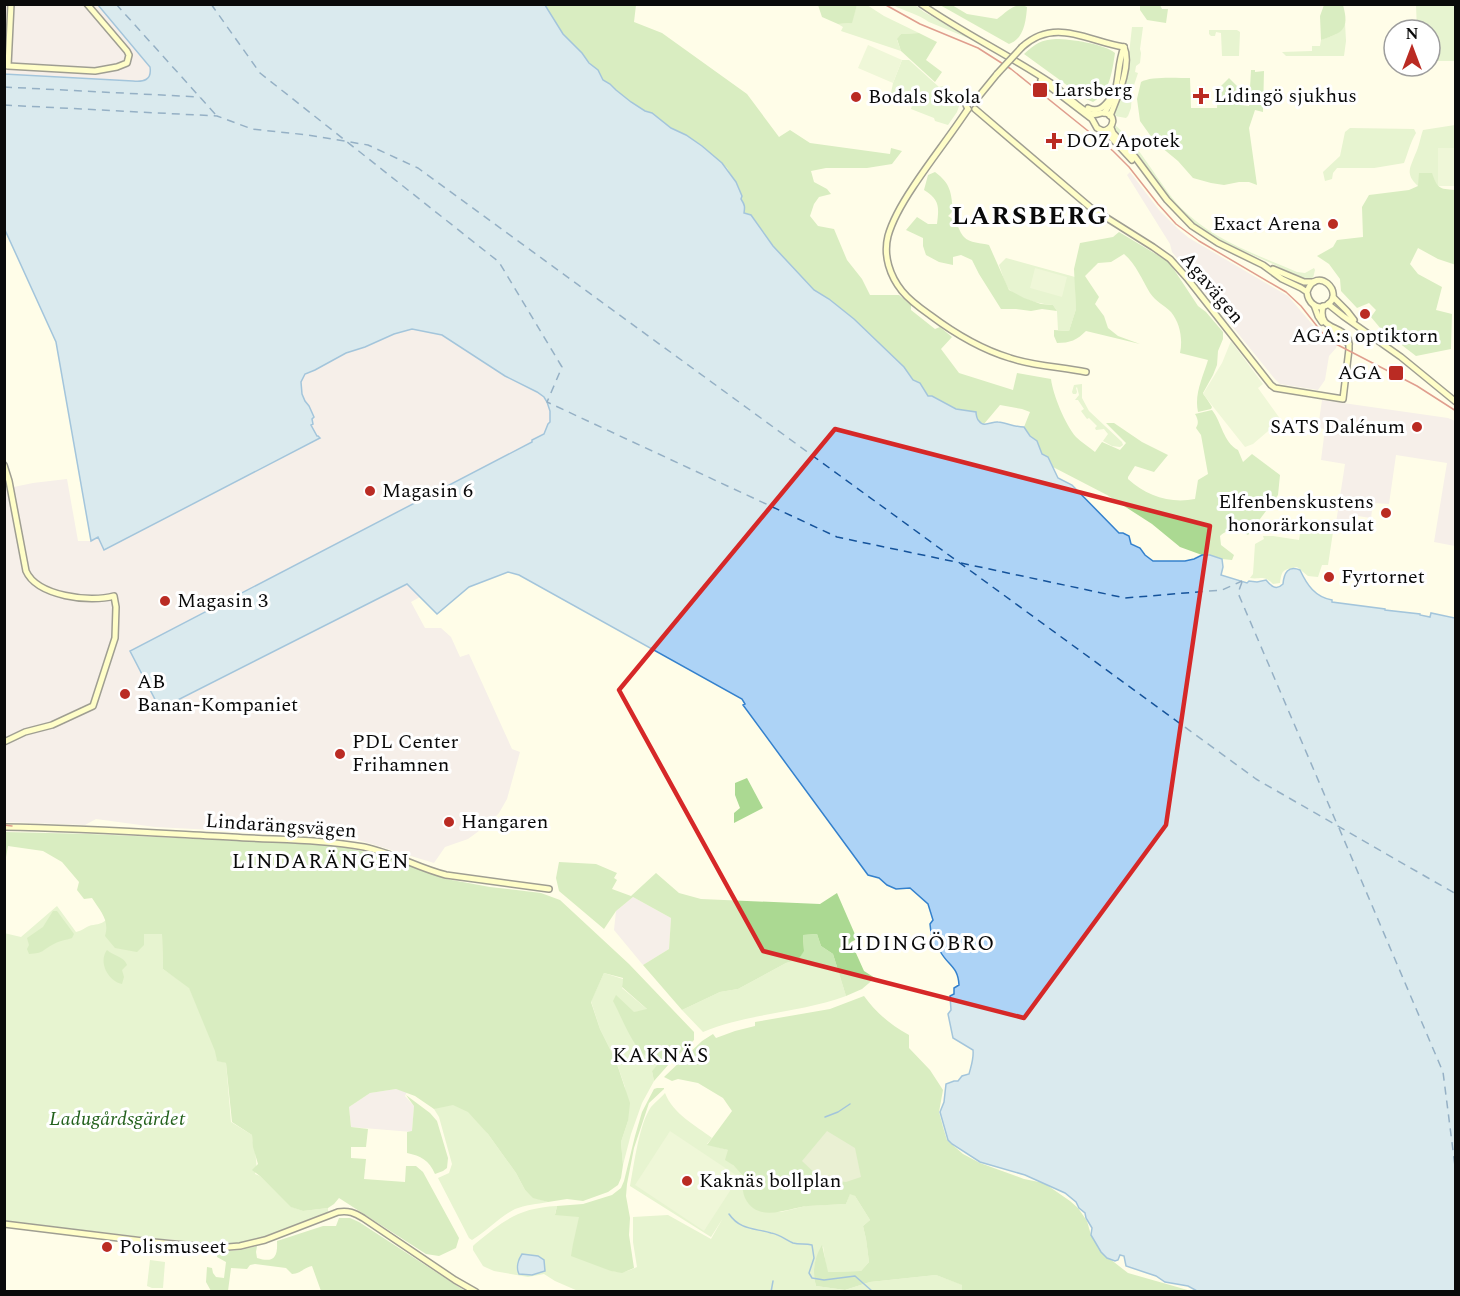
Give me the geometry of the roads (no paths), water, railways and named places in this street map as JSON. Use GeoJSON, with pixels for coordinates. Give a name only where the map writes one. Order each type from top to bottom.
{"type":"FeatureCollection","features":[{"type":"Feature","properties":{"kind":"street"},"geometry":{"type":"LineString","coordinates":[[9,8],[8,66],[96,71],[117,68],[127,63],[129,55],[127,51],[87,4]]}},
{"type":"Feature","properties":{"kind":"street"},"geometry":{"type":"LineString","coordinates":[[921,4],[1052,84],[1091,114],[1105,114],[1113,121],[1111,128],[1113,133],[1173,207],[1192,226],[1218,243],[1263,265],[1304,282],[1324,281],[1328,283],[1332,290],[1332,297],[1325,305],[1323,320],[1346,336],[1349,344]]}},
{"type":"Feature","properties":{"kind":"street"},"geometry":{"type":"LineString","coordinates":[[975,101],[1022,47],[1038,35],[1055,32],[1068,33],[1124,47]]}},
{"type":"Feature","properties":{"kind":"street"},"geometry":{"type":"LineString","coordinates":[[1095,122],[1105,114],[1116,90],[1124,47]]}},
{"type":"Feature","properties":{"kind":"street"},"geometry":{"type":"LineString","coordinates":[[1105,114],[1123,79],[1126,55],[1124,47]]}},
{"type":"Feature","properties":{"kind":"street"},"geometry":{"type":"LineString","coordinates":[[1024,67],[1095,122],[1097,128],[1103,131],[1148,176]]}},
{"type":"Feature","properties":{"kind":"street"},"geometry":{"type":"LineString","coordinates":[[1066,95],[1088,108],[1097,110],[1105,106],[1116,90]]}},
{"type":"Feature","properties":{"kind":"street"},"geometry":{"type":"LineString","coordinates":[[975,101],[968,101],[966,106],[968,109],[931,160],[895,218],[886,247],[891,273],[909,298],[972,343],[1023,362],[1086,372]]}},
{"type":"Feature","properties":{"kind":"street"},"geometry":{"type":"LineString","coordinates":[[968,109],[971,111],[975,109],[977,106],[975,101]]}},
{"type":"Feature","properties":{"kind":"street","name":"Agavägen"},"geometry":{"type":"LineString","coordinates":[[975,109],[1091,208],[1170,260],[1187,278],[1273,387],[1343,399],[1349,344]]}},
{"type":"Feature","properties":{"kind":"street"},"geometry":{"type":"LineString","coordinates":[[1103,131],[1111,128]]}},
{"type":"Feature","properties":{"kind":"street"},"geometry":{"type":"LineString","coordinates":[[1263,265],[1282,279],[1307,292]]}},
{"type":"Feature","properties":{"kind":"street"},"geometry":{"type":"LineString","coordinates":[[1315,282],[1309,286],[1308,300],[1314,305],[1323,323],[1349,344]]}},
{"type":"Feature","properties":{"kind":"street"},"geometry":{"type":"LineString","coordinates":[[1332,297],[1347,311],[1356,324]]}},
{"type":"Feature","properties":{"kind":"street"},"geometry":{"type":"LineString","coordinates":[[1314,305],[1325,305],[1356,324],[1401,357],[1455,402]]}},
{"type":"Feature","properties":{"kind":"street"},"geometry":{"type":"LineString","coordinates":[[4,465],[26,571],[30,578],[46,588],[69,597],[97,599],[114,596],[116,607],[115,638],[93,706],[52,725],[25,732],[4,742]]}},
{"type":"Feature","properties":{"kind":"street","name":"Lindarängsvägen"},"geometry":{"type":"LineString","coordinates":[[4,827],[314,841],[365,848],[396,856],[446,875],[549,889]]}},
{"type":"Feature","properties":{"kind":"street"},"geometry":{"type":"LineString","coordinates":[[4,1224],[216,1248],[240,1246],[265,1240],[338,1212],[347,1211],[363,1218],[476,1292]]}},
{"type":"Feature","properties":{"kind":"water"},"geometry":{"type":"Polygon","coordinates":[[[98,5],[545,5],[563,34],[598,70],[603,80],[631,102],[702,146],[722,163],[736,182],[742,196],[744,213],[751,215],[773,246],[814,290],[854,319],[904,367],[913,380],[920,383],[928,396],[956,409],[976,412],[983,424],[998,422],[1024,427],[1037,441],[1042,454],[1048,457],[1058,478],[1072,485],[1119,533],[1129,536],[1131,544],[1140,548],[1153,561],[1185,561],[1202,555],[1210,555],[1222,559],[1221,575],[1247,583],[1266,580],[1276,587],[1283,584],[1287,571],[1296,569],[1300,570],[1312,590],[1332,602],[1430,617],[1431,613],[1455,618],[1455,1291],[1197,1291],[1188,1286],[1165,1282],[1156,1276],[1126,1266],[1124,1256],[1120,1255],[1115,1261],[1107,1258],[1091,1235],[1092,1228],[1085,1213],[1065,1193],[1025,1175],[980,1162],[952,1144],[948,1140],[940,1112],[944,1102],[946,1084],[958,1081],[962,1076],[969,1074],[973,1050],[953,1038],[948,1014],[951,1010],[950,996],[954,994],[954,988],[959,985],[958,979],[955,970],[932,941],[930,924],[933,920],[928,904],[910,888],[896,889],[879,878],[868,875],[743,705],[745,704],[742,699],[519,575],[508,572],[469,587],[437,614],[407,584],[160,709],[130,651],[532,442],[544,434],[550,422],[550,411],[544,397],[537,392],[505,376],[442,335],[412,329],[394,334],[346,353],[305,374],[301,382],[302,394],[314,417],[311,425],[320,438],[104,550],[98,537],[91,541],[56,342],[5,230],[4,74],[137,81],[146,79],[150,75],[150,67],[98,5]]]}},
{"type":"Feature","properties":{"kind":"water"},"geometry":{"type":"Polygon","coordinates":[[[522,1254],[538,1256],[544,1260],[545,1271],[532,1275],[519,1274],[518,1264],[522,1254]]]}},
{"type":"Feature","properties":{"kind":"waterway"},"geometry":{"type":"LineString","coordinates":[[825,1117],[850,1104]]}},
{"type":"Feature","properties":{"kind":"waterway"},"geometry":{"type":"LineString","coordinates":[[729,1214],[738,1223],[748,1228],[777,1235],[793,1243],[812,1245],[814,1258],[809,1273],[812,1278],[824,1280],[855,1276],[872,1291]]}},
{"type":"Feature","properties":{"kind":"waterway"},"geometry":{"type":"LineString","coordinates":[[771,1292],[773,1281]]}},
{"type":"Feature","properties":{"kind":"tram line"},"geometry":{"type":"LineString","coordinates":[[884,4],[920,24],[978,48],[1011,69],[1113,151],[1176,224],[1199,241],[1286,292],[1334,343],[1417,386],[1456,411]]}},
{"type":"Feature","properties":{"kind":"tram line"},"geometry":{"type":"LineString","coordinates":[[4,825],[12,826]]}},
{"type":"Feature","properties":{"kind":"place","name":"Larsberg"},"geometry":{"type":"Point","coordinates":[1040,90]}},
{"type":"Feature","properties":{"kind":"place","name":"Lidingö sjukhus"},"geometry":{"type":"Point","coordinates":[1201,96]}},
{"type":"Feature","properties":{"kind":"place","name":"Bodals Skola"},"geometry":{"type":"Point","coordinates":[856,97]}},
{"type":"Feature","properties":{"kind":"place","name":"DOZ Apotek"},"geometry":{"type":"Point","coordinates":[1054,141]}},
{"type":"Feature","properties":{"kind":"place","name":"Exact Arena"},"geometry":{"type":"Point","coordinates":[1333,224]}},
{"type":"Feature","properties":{"kind":"place","name":"AGA:s optiktorn"},"geometry":{"type":"Point","coordinates":[1365,314]}},
{"type":"Feature","properties":{"kind":"place","name":"AGA"},"geometry":{"type":"Point","coordinates":[1396,373]}},
{"type":"Feature","properties":{"kind":"place","name":"SATS Dalénum"},"geometry":{"type":"Point","coordinates":[1417,427]}},
{"type":"Feature","properties":{"kind":"place","name":"Magasin 6"},"geometry":{"type":"Point","coordinates":[370,491]}},
{"type":"Feature","properties":{"kind":"place","name":"Elfenbenskustens honorärkonsulat"},"geometry":{"type":"Point","coordinates":[1386,513]}},
{"type":"Feature","properties":{"kind":"place","name":"Fyrtornet"},"geometry":{"type":"Point","coordinates":[1329,577]}},
{"type":"Feature","properties":{"kind":"place","name":"Magasin 3"},"geometry":{"type":"Point","coordinates":[165,601]}},
{"type":"Feature","properties":{"kind":"place","name":"AB Banan-Kompaniet"},"geometry":{"type":"Point","coordinates":[125,694]}},
{"type":"Feature","properties":{"kind":"place","name":"PDL Center Frihamnen"},"geometry":{"type":"Point","coordinates":[340,754]}},
{"type":"Feature","properties":{"kind":"place","name":"Hangaren"},"geometry":{"type":"Point","coordinates":[449,822]}},
{"type":"Feature","properties":{"kind":"place","name":"Kaknäs bollplan"},"geometry":{"type":"Point","coordinates":[687,1181]}},
{"type":"Feature","properties":{"kind":"place","name":"Polismuseet"},"geometry":{"type":"Point","coordinates":[107,1247]}},
{"type":"Feature","properties":{"kind":"district","name":"LARSBERG"},"geometry":{"type":"Point","coordinates":[1030,216]}},
{"type":"Feature","properties":{"kind":"district","name":"LINDARÄNGEN"},"geometry":{"type":"Point","coordinates":[321,862]}},
{"type":"Feature","properties":{"kind":"district","name":"LIDINGÖBRO"},"geometry":{"type":"Point","coordinates":[918,944]}},
{"type":"Feature","properties":{"kind":"district","name":"KAKNÄS"},"geometry":{"type":"Point","coordinates":[661,1056]}},
{"type":"Feature","properties":{"kind":"park label","name":"Ladugårdsgärdet"},"geometry":{"type":"Point","coordinates":[117,1119]}}]}
